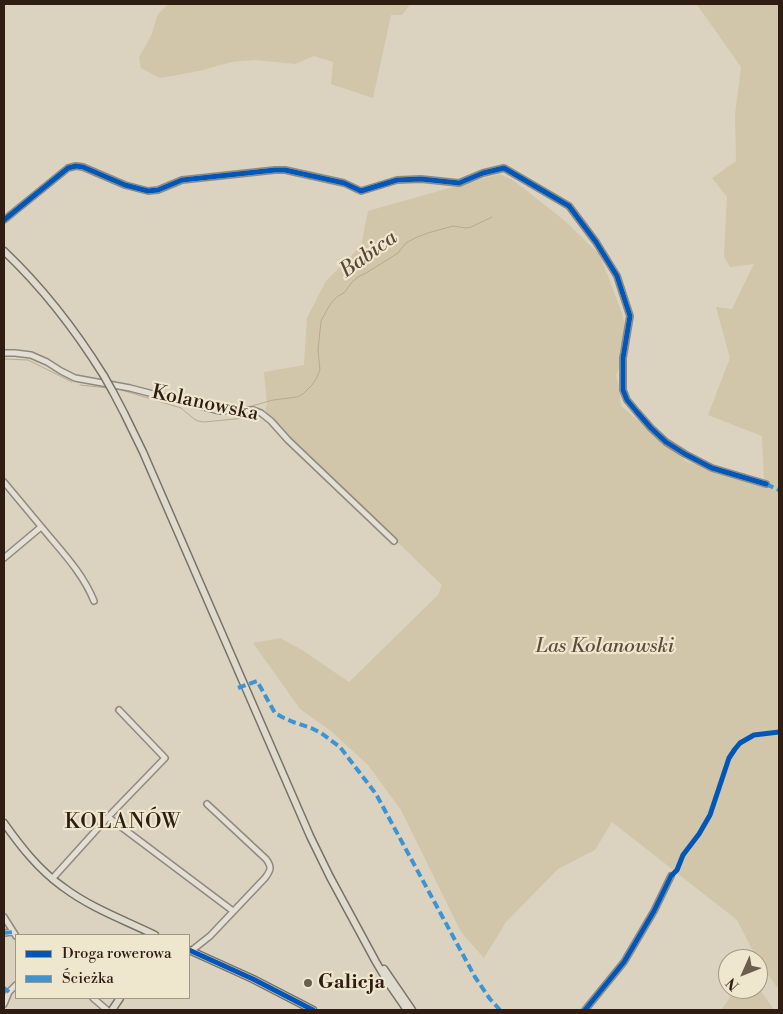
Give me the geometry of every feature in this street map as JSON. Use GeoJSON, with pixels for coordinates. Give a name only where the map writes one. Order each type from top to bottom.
{"type":"FeatureCollection","features":[{"type":"Feature","properties":{"kind":"main road"},"geometry":{"type":"LineString","coordinates":[[4,251],[29,275],[63,316],[91,355],[113,392],[142,452],[310,836],[330,878],[389,984],[407,1010]]}},
{"type":"Feature","properties":{"kind":"main road"},"geometry":{"type":"LineString","coordinates":[[4,822],[29,856],[63,887],[84,901],[153,934]]}},
{"type":"Feature","properties":{"kind":"main road"},"geometry":{"type":"LineString","coordinates":[[366,941],[412,1010]]}},
{"type":"Feature","properties":{"kind":"main road"},"geometry":{"type":"LineString","coordinates":[[190,950],[253,979],[312,1010]]}},
{"type":"Feature","properties":{"kind":"main road"},"geometry":{"type":"LineString","coordinates":[[112,1010],[119,999]]}},
{"type":"Feature","properties":{"kind":"street"},"geometry":{"type":"LineString","coordinates":[[4,220],[68,168],[76,166],[83,167],[125,185],[148,191],[158,190],[182,180],[275,170],[285,170],[344,183],[360,191],[397,180],[421,179],[459,183],[483,173],[504,168],[569,206],[618,276],[630,316],[623,358],[622,390],[627,400],[666,442],[685,454],[712,468],[766,484]]}},
{"type":"Feature","properties":{"kind":"street","name":"Kolanowska"},"geometry":{"type":"LineString","coordinates":[[4,353],[31,355],[75,378],[130,388],[219,411],[253,410],[262,413],[394,541]]}},
{"type":"Feature","properties":{"kind":"street"},"geometry":{"type":"LineString","coordinates":[[4,482],[79,574],[94,601]]}},
{"type":"Feature","properties":{"kind":"street"},"geometry":{"type":"LineString","coordinates":[[4,558],[41,527]]}},
{"type":"Feature","properties":{"kind":"street"},"geometry":{"type":"LineString","coordinates":[[52,878],[108,816],[165,758],[119,710]]}},
{"type":"Feature","properties":{"kind":"street"},"geometry":{"type":"LineString","coordinates":[[190,950],[210,936],[266,878],[270,870],[270,864],[266,859],[207,804]]}},
{"type":"Feature","properties":{"kind":"street"},"geometry":{"type":"LineString","coordinates":[[108,816],[233,911]]}},
{"type":"Feature","properties":{"kind":"street"},"geometry":{"type":"LineString","coordinates":[[585,1010],[624,962],[654,911],[671,876]]}},
{"type":"Feature","properties":{"kind":"street"},"geometry":{"type":"LineString","coordinates":[[4,918],[15,934]]}},
{"type":"Feature","properties":{"kind":"street"},"geometry":{"type":"LineString","coordinates":[[4,933],[15,934]]}},
{"type":"Feature","properties":{"kind":"street"},"geometry":{"type":"LineString","coordinates":[[4,1004],[9,992],[15,986]]}},
{"type":"Feature","properties":{"kind":"street"},"geometry":{"type":"LineString","coordinates":[[4,988],[9,992]]}},
{"type":"Feature","properties":{"kind":"street"},"geometry":{"type":"LineString","coordinates":[[94,999],[107,1010]]}},
{"type":"Feature","properties":{"kind":"green space"},"geometry":{"type":"Polygon","coordinates":[[[168,4],[407,4],[409,6],[402,15],[391,15],[373,98],[331,84],[333,62],[314,56],[295,64],[256,60],[232,62],[199,71],[160,78],[141,68],[139,57],[151,36],[158,14],[168,4]]]}},
{"type":"Feature","properties":{"kind":"green space","name":"Las Kolanowski"},"geometry":{"type":"Polygon","coordinates":[[[695,4],[779,4],[779,990],[768,974],[768,949],[752,949],[737,920],[612,822],[595,850],[558,869],[506,922],[484,958],[461,932],[401,810],[368,765],[331,731],[300,709],[253,643],[280,638],[302,650],[349,682],[438,595],[442,585],[279,428],[265,410],[267,404],[264,372],[304,365],[307,318],[326,281],[361,246],[368,211],[499,174],[513,180],[565,221],[600,255],[622,313],[626,331],[619,352],[621,363],[616,376],[621,406],[687,462],[764,481],[762,436],[708,415],[730,358],[716,307],[732,309],[754,264],[730,267],[724,257],[727,197],[712,178],[736,161],[735,115],[741,67],[695,4]]]}},
{"type":"Feature","properties":{"kind":"green space"},"geometry":{"type":"Polygon","coordinates":[[[729,999],[766,999],[774,1010],[721,1010],[729,999]]]}},
{"type":"Feature","properties":{"kind":"waterway","name":"Babica"},"geometry":{"type":"LineString","coordinates":[[245,408],[273,400],[297,397],[312,385],[320,370],[318,350],[321,321],[332,302],[344,293],[358,277],[398,253],[406,243],[415,238],[453,226],[471,227],[492,217]]}},
{"type":"Feature","properties":{"kind":"waterway","name":"Babica"},"geometry":{"type":"LineString","coordinates":[[4,359],[28,360],[72,382]]}},
{"type":"Feature","properties":{"kind":"waterway","name":"Babica"},"geometry":{"type":"LineString","coordinates":[[80,385],[108,388]]}},
{"type":"Feature","properties":{"kind":"waterway","name":"Babica"},"geometry":{"type":"LineString","coordinates":[[115,388],[181,408],[198,421],[245,418],[245,415]]}},
{"type":"Feature","properties":{"kind":"marked path"},"geometry":{"type":"LineString","coordinates":[[766,484],[779,490]]}},
{"type":"Feature","properties":{"kind":"marked path"},"geometry":{"type":"LineString","coordinates":[[238,688],[257,681],[275,713],[321,733],[340,747],[376,794],[475,977],[500,1010]]}},
{"type":"Feature","properties":{"kind":"marked path"},"geometry":{"type":"LineString","coordinates":[[4,933],[13,932]]}},
{"type":"Feature","properties":{"kind":"marked path"},"geometry":{"type":"LineString","coordinates":[[4,988],[9,992]]}},
{"type":"Feature","properties":{"kind":"cycle path"},"geometry":{"type":"LineString","coordinates":[[4,220],[68,168],[76,166],[83,167],[125,185],[148,191],[158,190],[182,180],[275,170],[285,170],[344,183],[361,191],[397,180],[421,179],[459,183],[483,173],[504,168],[569,206],[596,242],[617,276],[630,316],[623,358],[623,390],[627,400],[666,442],[685,454],[712,468],[766,484]]}},
{"type":"Feature","properties":{"kind":"cycle path"},"geometry":{"type":"LineString","coordinates":[[585,1010],[624,962],[654,911],[671,876],[677,870],[683,855],[699,834],[710,815],[729,758],[735,749],[740,743],[754,735],[779,732]]}},
{"type":"Feature","properties":{"kind":"cycle path"},"geometry":{"type":"LineString","coordinates":[[190,950],[253,979],[313,1010]]}},
{"type":"Feature","properties":{"kind":"place","name":"Galicja"},"geometry":{"type":"Point","coordinates":[308,983]}},
{"type":"Feature","properties":{"kind":"district","name":"KOLANÓW"},"geometry":{"type":"Point","coordinates":[123,823]}}]}
